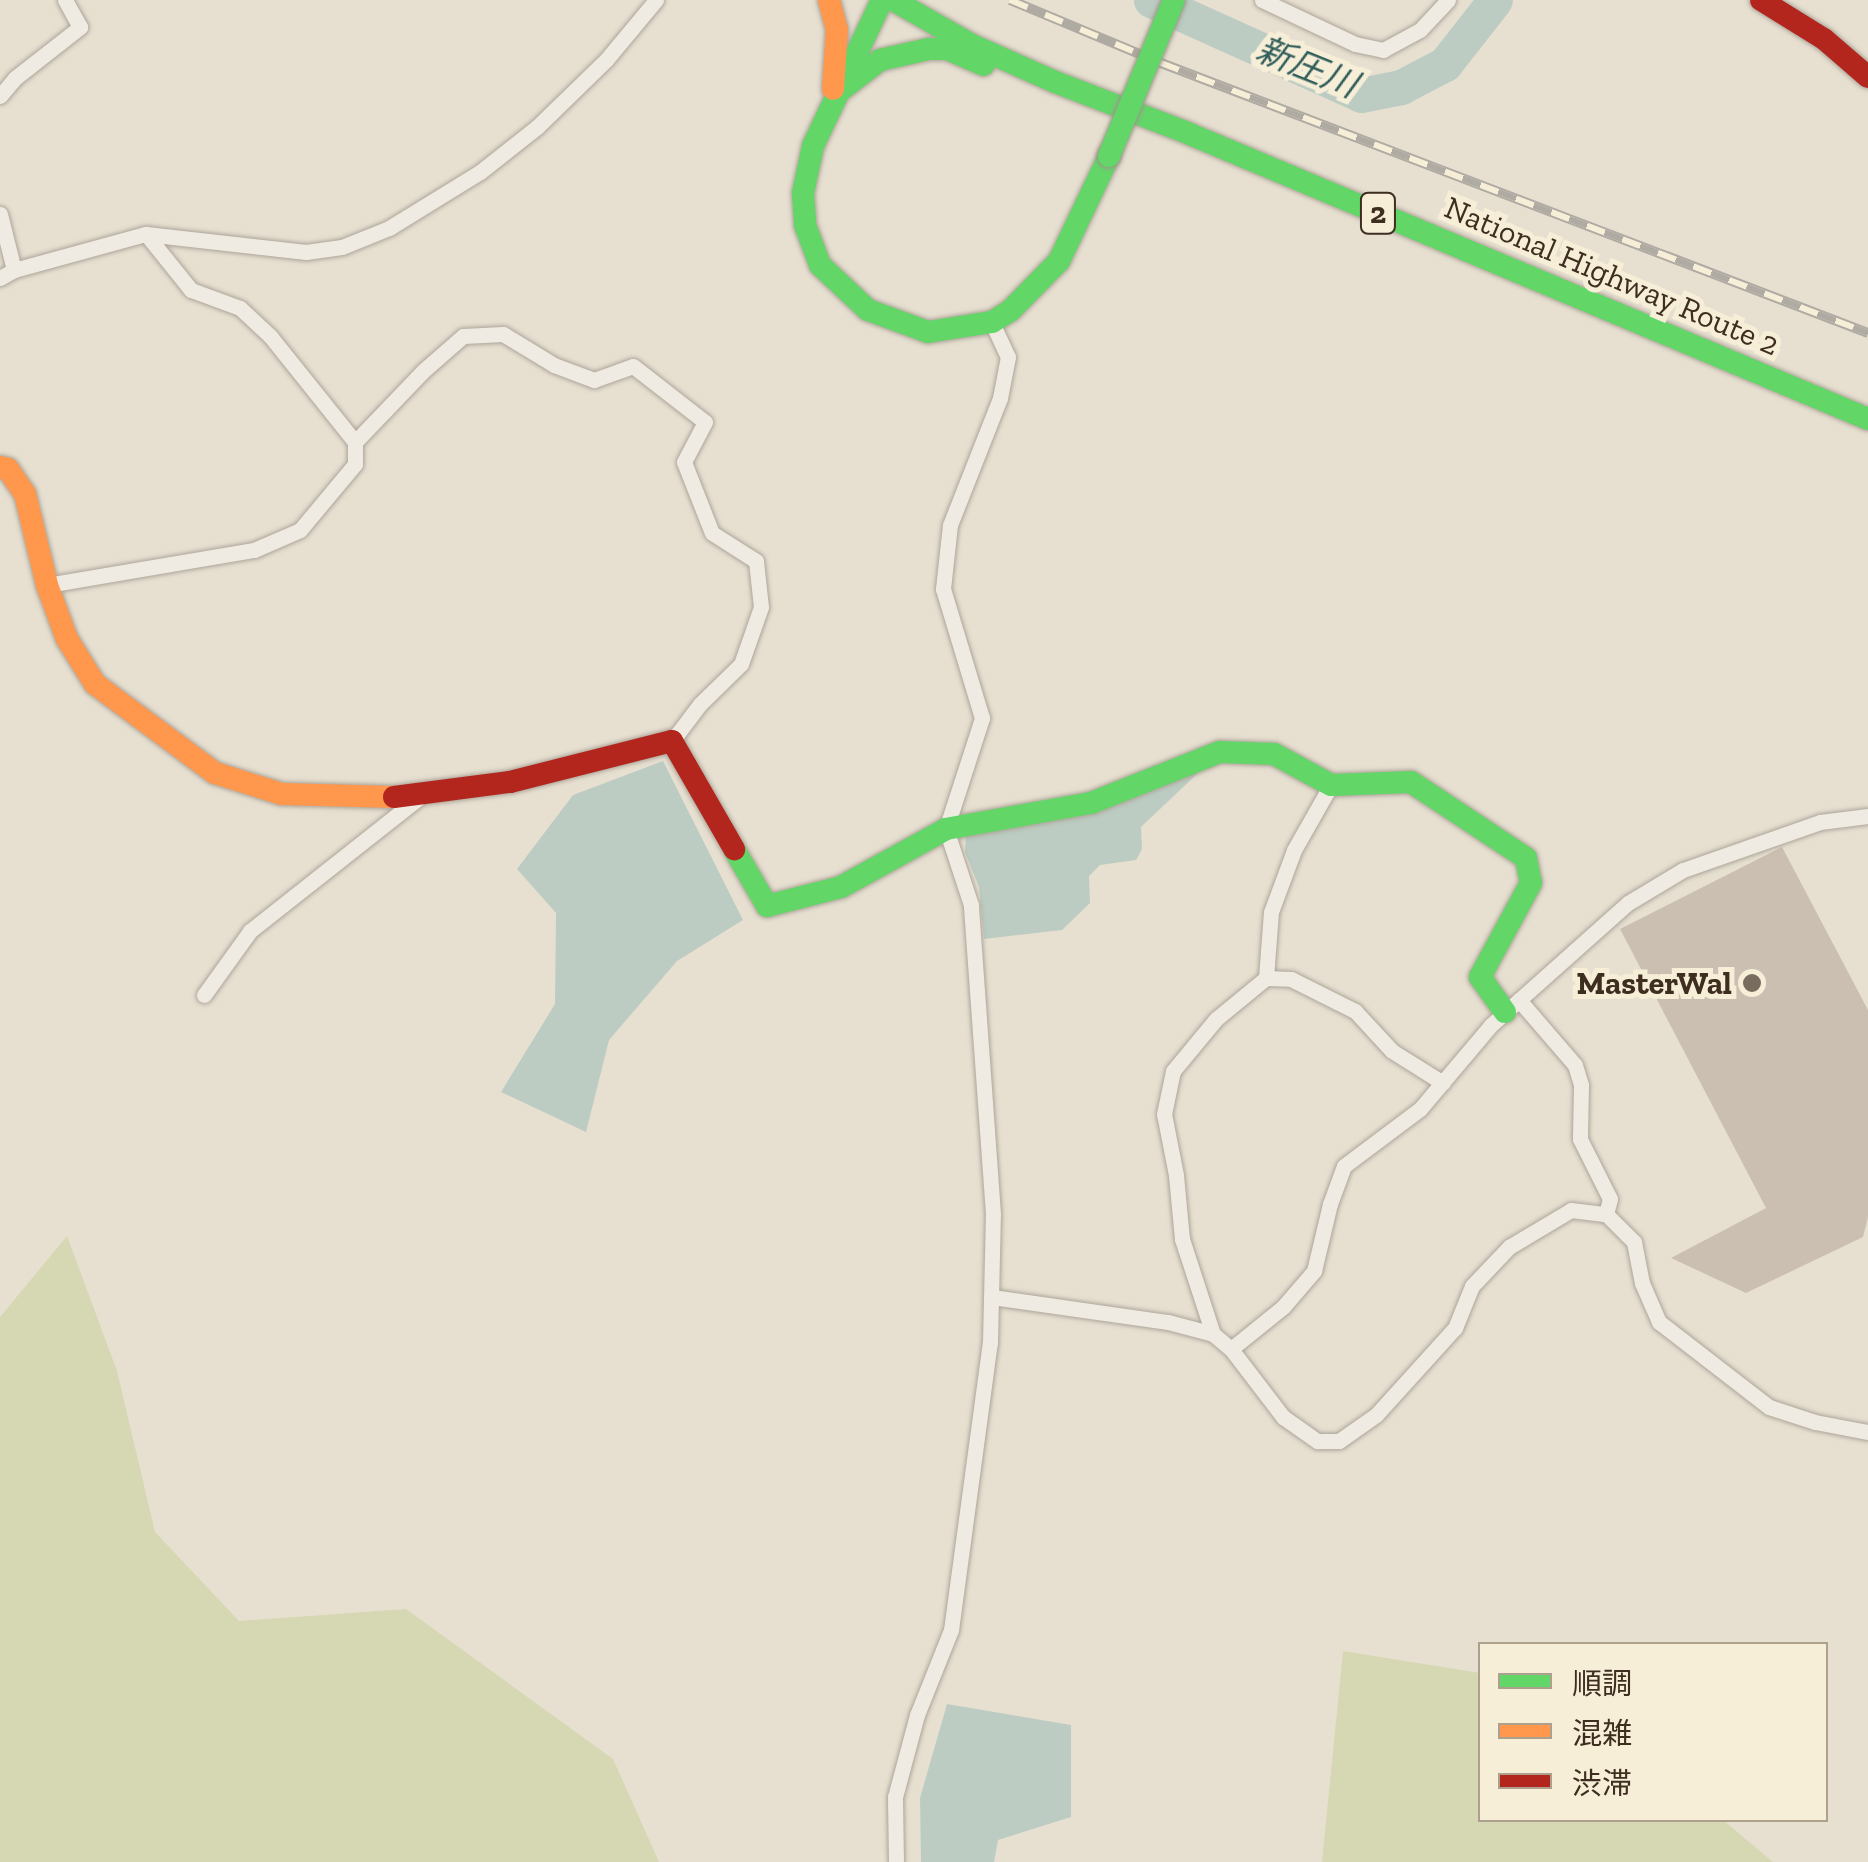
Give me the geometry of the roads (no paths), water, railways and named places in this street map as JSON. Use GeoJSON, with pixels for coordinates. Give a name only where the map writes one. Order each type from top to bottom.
{"type":"FeatureCollection","features":[{"type":"Feature","properties":{"kind":"main road"},"geometry":{"type":"LineString","coordinates":[[829,0],[836,29],[833,98]]}},
{"type":"Feature","properties":{"kind":"main road"},"geometry":{"type":"LineString","coordinates":[[882,0],[812,146],[803,193],[805,225],[820,265],[868,310],[898,324],[941,332],[992,322],[1032,292],[1059,260],[1109,156],[1174,0]]}},
{"type":"Feature","properties":{"kind":"main road","name":"National Highway Route 2"},"geometry":{"type":"LineString","coordinates":[[893,0],[972,45],[1868,419]]}},
{"type":"Feature","properties":{"kind":"main road"},"geometry":{"type":"LineString","coordinates":[[1761,0],[1824,40],[1868,77]]}},
{"type":"Feature","properties":{"kind":"main road"},"geometry":{"type":"LineString","coordinates":[[833,98],[880,60],[947,49],[1075,104],[1119,107]]}},
{"type":"Feature","properties":{"kind":"main road"},"geometry":{"type":"LineString","coordinates":[[0,468],[8,469],[25,494],[46,585],[67,639],[95,684],[215,774],[282,794],[324,798],[421,796],[510,782],[672,741],[767,906],[841,887],[946,828],[1091,803],[1220,752],[1274,754],[1331,784],[1411,782],[1526,858],[1532,882],[1480,977],[1512,1006]]}},
{"type":"Feature","properties":{"kind":"street"},"geometry":{"type":"LineString","coordinates":[[0,96],[15,78],[80,27],[66,0]]}},
{"type":"Feature","properties":{"kind":"street"},"geometry":{"type":"LineString","coordinates":[[0,214],[7,274],[146,234],[306,252],[342,247],[389,228],[480,172],[537,127],[606,60],[656,0]]}},
{"type":"Feature","properties":{"kind":"street"},"geometry":{"type":"LineString","coordinates":[[1262,0],[1355,44],[1383,50],[1420,30],[1448,0]]}},
{"type":"Feature","properties":{"kind":"street"},"geometry":{"type":"LineString","coordinates":[[0,65],[15,78]]}},
{"type":"Feature","properties":{"kind":"street"},"geometry":{"type":"LineString","coordinates":[[46,585],[254,550],[300,530],[355,464],[355,442],[270,336],[240,308],[192,290],[146,234]]}},
{"type":"Feature","properties":{"kind":"street"},"geometry":{"type":"LineString","coordinates":[[896,1862],[895,1798],[917,1715],[951,1630],[992,1297],[993,1214],[971,905],[946,828],[982,718],[943,590],[950,525],[1000,398],[1008,357],[992,322]]}},
{"type":"Feature","properties":{"kind":"street"},"geometry":{"type":"LineString","coordinates":[[355,442],[463,336],[503,334],[554,365],[594,380],[633,366],[705,422],[684,462],[712,533],[756,561],[760,607],[741,664],[700,704],[672,741]]}},
{"type":"Feature","properties":{"kind":"street"},"geometry":{"type":"LineString","coordinates":[[1266,978],[1270,912],[1294,850],[1331,784]]}},
{"type":"Feature","properties":{"kind":"street"},"geometry":{"type":"LineString","coordinates":[[204,996],[250,931],[421,796]]}},
{"type":"Feature","properties":{"kind":"street"},"geometry":{"type":"LineString","coordinates":[[1232,1349],[1283,1307],[1314,1271],[1330,1204],[1344,1166],[1420,1109],[1512,1006],[1628,904],[1683,870],[1820,822],[1868,816]]}},
{"type":"Feature","properties":{"kind":"street"},"geometry":{"type":"LineString","coordinates":[[1213,1334],[1182,1240],[1176,1175],[1164,1114],[1173,1072],[1216,1019],[1266,978],[1291,979],[1355,1011],[1392,1050],[1443,1084]]}},
{"type":"Feature","properties":{"kind":"street"},"geometry":{"type":"LineString","coordinates":[[1512,1006],[1575,1064],[1582,1084],[1580,1138],[1610,1199],[1606,1214]]}},
{"type":"Feature","properties":{"kind":"street"},"geometry":{"type":"LineString","coordinates":[[992,1297],[1168,1322],[1213,1334],[1232,1349],[1283,1418],[1317,1441],[1339,1441],[1376,1416],[1455,1328],[1472,1286],[1509,1246],[1570,1210],[1606,1214],[1634,1242],[1642,1283],[1659,1322],[1769,1407],[1815,1422],[1868,1432]]}},
{"type":"Feature","properties":{"kind":"waterway","name":"新圧川"},"geometry":{"type":"LineString","coordinates":[[1151,0],[1361,95],[1401,87],[1445,64],[1495,0]]}},
{"type":"Feature","properties":{"kind":"railway"},"geometry":{"type":"LineString","coordinates":[[1010,0],[1161,63],[1868,333]]}},
{"type":"Feature","properties":{"kind":"place","name":"MasterWal"},"geometry":{"type":"Point","coordinates":[1752,983]}}]}
